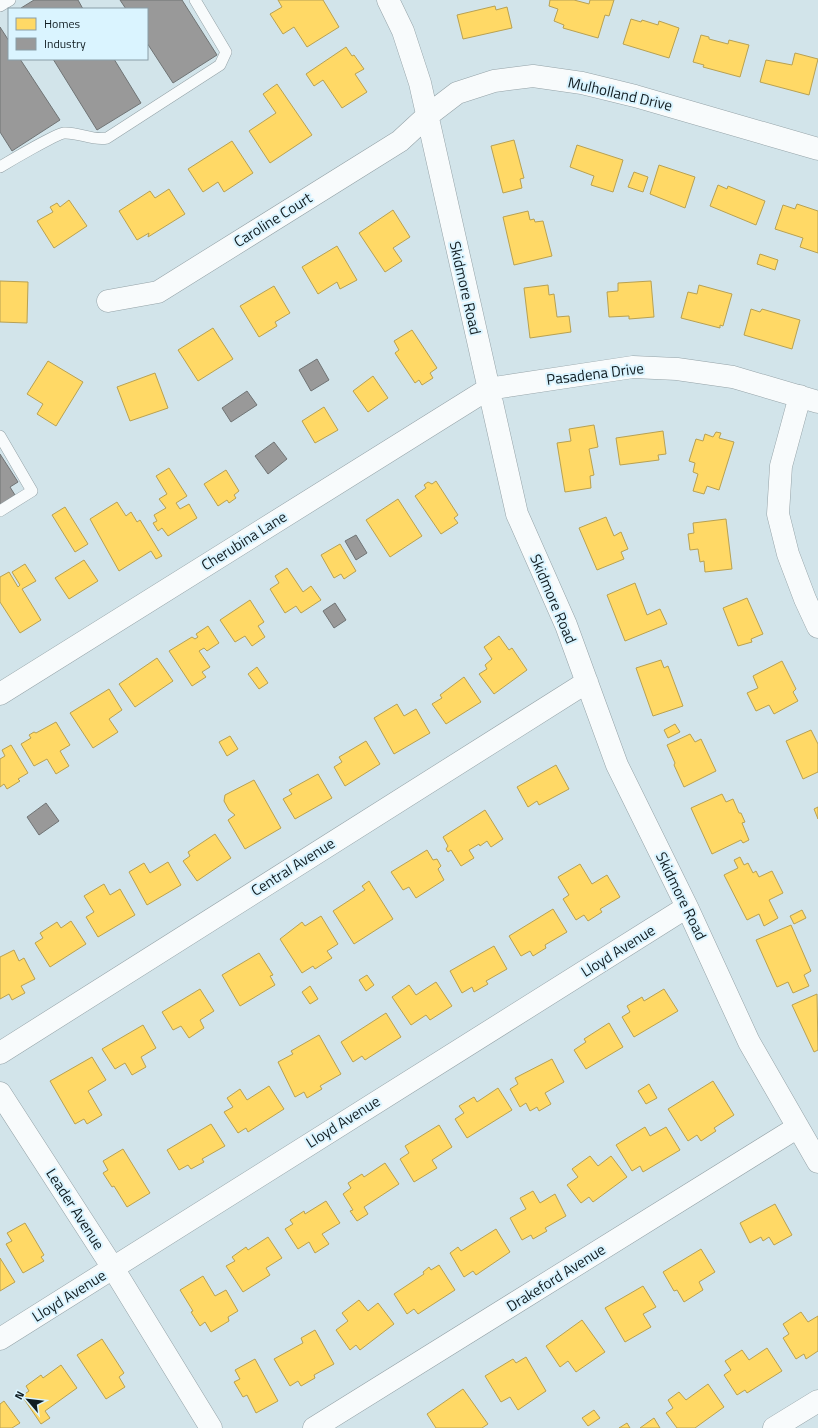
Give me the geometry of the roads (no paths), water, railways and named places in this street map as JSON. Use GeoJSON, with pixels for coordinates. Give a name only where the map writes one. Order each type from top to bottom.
{"type":"FeatureCollection","features":[{"type":"Feature","properties":{"kind":"street","name":"Skidmore Road"},"geometry":{"type":"LineString","coordinates":[[388,0],[403,30],[420,83],[516,514],[566,625],[617,765],[687,907],[748,1042],[818,1162]]}},
{"type":"Feature","properties":{"kind":"street","name":"Mulholland Drive"},"geometry":{"type":"LineString","coordinates":[[427,116],[457,93],[494,81],[533,76],[582,83],[635,96],[818,149]]}},
{"type":"Feature","properties":{"kind":"street","name":"Caroline Court"},"geometry":{"type":"LineString","coordinates":[[108,301],[158,292],[400,141],[427,116]]}},
{"type":"Feature","properties":{"kind":"street","name":"Pasadena Drive"},"geometry":{"type":"LineString","coordinates":[[488,389],[633,367],[676,369],[733,377],[809,399]]}},
{"type":"Feature","properties":{"kind":"street","name":"Cherubina Lane"},"geometry":{"type":"LineString","coordinates":[[0,694],[488,389]]}},
{"type":"Feature","properties":{"kind":"street"},"geometry":{"type":"LineString","coordinates":[[809,399],[781,466],[778,514],[788,554],[804,598],[818,627]]}},
{"type":"Feature","properties":{"kind":"street","name":"Central Avenue"},"geometry":{"type":"LineString","coordinates":[[0,1053],[587,682]]}},
{"type":"Feature","properties":{"kind":"street","name":"Lloyd Avenue"},"geometry":{"type":"LineString","coordinates":[[0,1339],[687,907]]}},
{"type":"Feature","properties":{"kind":"street","name":"Leader Avenue"},"geometry":{"type":"LineString","coordinates":[[0,1093],[113,1268],[211,1428]]}},
{"type":"Feature","properties":{"kind":"street","name":"Drakeford Avenue"},"geometry":{"type":"LineString","coordinates":[[314,1428],[798,1127]]}},
{"type":"Feature","properties":{"kind":"street"},"geometry":{"type":"LineString","coordinates":[[774,1428],[818,1401]]}},
{"type":"Feature","properties":{"kind":"lane"},"geometry":{"type":"LineString","coordinates":[[0,6],[10,0]]}},
{"type":"Feature","properties":{"kind":"lane"},"geometry":{"type":"LineString","coordinates":[[0,167],[61,133],[85,135],[99,140],[107,138],[220,65],[226,52],[195,0]]}},
{"type":"Feature","properties":{"kind":"lane"},"geometry":{"type":"LineString","coordinates":[[0,436],[32,491],[0,510]]}}]}
